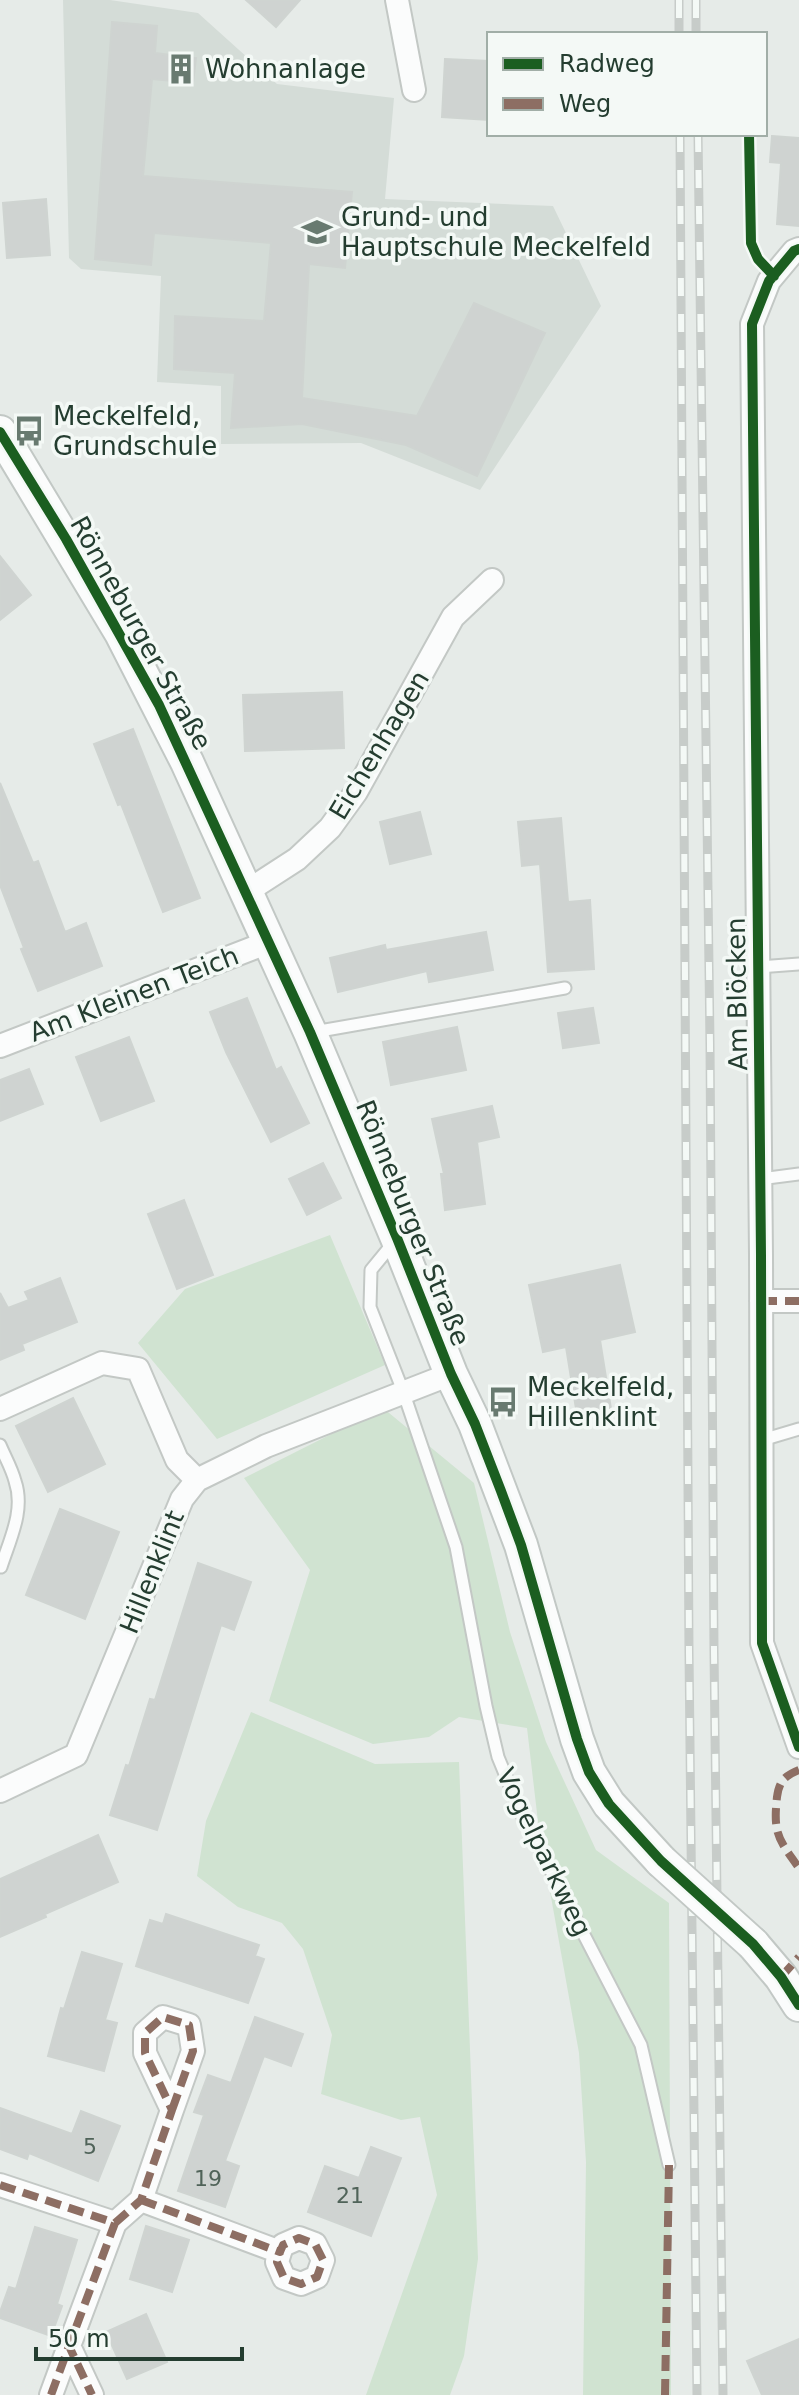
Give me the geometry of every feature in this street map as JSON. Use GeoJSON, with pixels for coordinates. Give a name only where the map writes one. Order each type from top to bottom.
{"type":"FeatureCollection","features":[{"type":"Feature","properties":{"kind":"street"},"geometry":{"type":"LineString","coordinates":[[397,0],[414,90]]}},
{"type":"Feature","properties":{"kind":"street","name":"Am Blöcken"},"geometry":{"type":"LineString","coordinates":[[799,249],[769,281],[752,324],[762,1643],[799,1747]]}},
{"type":"Feature","properties":{"kind":"street","name":"Rönneburger Straße"},"geometry":{"type":"LineString","coordinates":[[0,432],[134,657],[187,762],[310,1032],[451,1374],[475,1424],[521,1545],[589,1772],[609,1804],[661,1861],[753,1944],[781,1977],[799,2005]]}},
{"type":"Feature","properties":{"kind":"street","name":"Eichenhagen"},"geometry":{"type":"LineString","coordinates":[[246,892],[297,859],[330,828],[356,792],[453,617],[492,580]]}},
{"type":"Feature","properties":{"kind":"street","name":"Am Kleinen Teich"},"geometry":{"type":"LineString","coordinates":[[0,1046],[269,942]]}},
{"type":"Feature","properties":{"kind":"street"},"geometry":{"type":"LineString","coordinates":[[761,1301],[799,1301]]}},
{"type":"Feature","properties":{"kind":"street"},"geometry":{"type":"LineString","coordinates":[[0,1409],[102,1363],[138,1369],[177,1460],[197,1480]]}},
{"type":"Feature","properties":{"kind":"street","name":"Hillenklint"},"geometry":{"type":"LineString","coordinates":[[0,1791],[76,1755],[182,1499],[197,1480],[266,1446],[451,1374]]}},
{"type":"Feature","properties":{"kind":"street"},"geometry":{"type":"LineString","coordinates":[[51,2395],[115,2223],[141,2200],[172,2110]]}},
{"type":"Feature","properties":{"kind":"street"},"geometry":{"type":"LineString","coordinates":[[0,2185],[115,2223]]}},
{"type":"Feature","properties":{"kind":"street"},"geometry":{"type":"LineString","coordinates":[[141,2200],[280,2252]]}},
{"type":"Feature","properties":{"kind":"street"},"geometry":{"type":"LineString","coordinates":[[69,2346],[92,2395]]}},
{"type":"Feature","properties":{"kind":"lane"},"geometry":{"type":"LineString","coordinates":[[758,967],[799,964]]}},
{"type":"Feature","properties":{"kind":"lane"},"geometry":{"type":"LineString","coordinates":[[310,1032],[565,988]]}},
{"type":"Feature","properties":{"kind":"lane"},"geometry":{"type":"LineString","coordinates":[[760,1179],[799,1174]]}},
{"type":"Feature","properties":{"kind":"lane","name":"Vogelparkweg"},"geometry":{"type":"LineString","coordinates":[[397,1238],[371,1270],[370,1307],[403,1391],[456,1547],[498,1757],[522,1815],[641,2045],[669,2165]]}},
{"type":"Feature","properties":{"kind":"lane"},"geometry":{"type":"LineString","coordinates":[[762,1440],[799,1429]]}},
{"type":"Feature","properties":{"kind":"lane"},"geometry":{"type":"LineString","coordinates":[[0,1445],[19,1497],[19,1512],[1,1567]]}},
{"type":"Feature","properties":{"kind":"shaded area","name":"Grund- und Hauptschule Meckelfeld"},"geometry":{"type":"Polygon","coordinates":[[[63,0],[110,0],[198,13],[277,84],[394,98],[385,199],[553,206],[601,306],[480,490],[361,443],[221,444],[221,386],[157,382],[161,276],[81,269],[69,258],[63,0]]]}},
{"type":"Feature","properties":{"kind":"green space"},"geometry":{"type":"Polygon","coordinates":[[[330,1235],[385,1365],[217,1439],[138,1343],[185,1289],[330,1235]]]}},
{"type":"Feature","properties":{"kind":"green space"},"geometry":{"type":"Polygon","coordinates":[[[383,1408],[474,1483],[510,1632],[546,1742],[596,1850],[669,1903],[671,2395],[583,2395],[586,2162],[579,2053],[539,1830],[527,1728],[459,1717],[429,1737],[373,1744],[269,1701],[310,1570],[244,1478],[383,1408]]]}},
{"type":"Feature","properties":{"kind":"green space"},"geometry":{"type":"Polygon","coordinates":[[[251,1712],[375,1764],[459,1762],[478,2259],[464,2356],[450,2395],[366,2395],[437,2195],[420,2117],[401,2120],[321,2094],[332,2035],[303,1949],[282,1923],[238,1907],[197,1876],[206,1821],[251,1712]]]}},
{"type":"Feature","properties":{"kind":"building"},"geometry":{"type":"Polygon","coordinates":[[[246,0],[300,0],[276,27],[246,0]]]}},
{"type":"Feature","properties":{"kind":"building"},"geometry":{"type":"Polygon","coordinates":[[[112,22],[157,26],[155,53],[196,58],[193,83],[152,79],[143,176],[352,192],[345,268],[309,264],[302,398],[417,416],[474,303],[545,333],[477,476],[406,445],[302,424],[231,428],[235,373],[174,369],[175,316],[264,321],[271,243],[154,233],[151,265],[95,259],[112,22]]]}},
{"type":"Feature","properties":{"kind":"building"},"geometry":{"type":"Polygon","coordinates":[[[445,59],[487,61],[487,120],[442,117],[445,59]]]}},
{"type":"Feature","properties":{"kind":"building"},"geometry":{"type":"Polygon","coordinates":[[[772,136],[799,138],[799,226],[777,224],[781,163],[770,162],[772,136]]]}},
{"type":"Feature","properties":{"kind":"building"},"geometry":{"type":"Polygon","coordinates":[[[46,199],[50,255],[7,258],[3,203],[46,199]]]}},
{"type":"Feature","properties":{"kind":"building"},"geometry":{"type":"Polygon","coordinates":[[[0,556],[31,595],[0,620],[0,556]]]}},
{"type":"Feature","properties":{"kind":"building"},"geometry":{"type":"Polygon","coordinates":[[[342,692],[344,748],[245,751],[243,695],[342,692]]]}},
{"type":"Feature","properties":{"kind":"building"},"geometry":{"type":"Polygon","coordinates":[[[133,729],[200,898],[163,912],[94,744],[133,729]]]}},
{"type":"Feature","properties":{"kind":"building"},"geometry":{"type":"Polygon","coordinates":[[[0,783],[33,863],[38,861],[65,932],[86,923],[102,966],[38,991],[0,885],[0,783]]]}},
{"type":"Feature","properties":{"kind":"building"},"geometry":{"type":"Polygon","coordinates":[[[420,812],[431,854],[390,864],[380,822],[420,812]]]}},
{"type":"Feature","properties":{"kind":"building"},"geometry":{"type":"Polygon","coordinates":[[[561,818],[568,902],[590,900],[594,969],[548,972],[540,864],[522,866],[518,822],[561,818]]]}},
{"type":"Feature","properties":{"kind":"building"},"geometry":{"type":"Polygon","coordinates":[[[486,932],[493,970],[429,982],[427,971],[338,992],[330,958],[385,945],[386,950],[486,932]]]}},
{"type":"Feature","properties":{"kind":"building"},"geometry":{"type":"Polygon","coordinates":[[[247,998],[276,1070],[281,1067],[309,1123],[271,1142],[226,1052],[210,1012],[247,998]]]}},
{"type":"Feature","properties":{"kind":"building"},"geometry":{"type":"Polygon","coordinates":[[[593,1008],[599,1043],[563,1048],[558,1013],[593,1008]]]}},
{"type":"Feature","properties":{"kind":"building"},"geometry":{"type":"Polygon","coordinates":[[[457,1027],[466,1070],[391,1085],[383,1042],[457,1027]]]}},
{"type":"Feature","properties":{"kind":"building"},"geometry":{"type":"Polygon","coordinates":[[[129,1037],[154,1101],[101,1121],[76,1057],[129,1037]]]}},
{"type":"Feature","properties":{"kind":"building"},"geometry":{"type":"Polygon","coordinates":[[[29,1069],[43,1104],[0,1121],[0,1080],[29,1069]]]}},
{"type":"Feature","properties":{"kind":"building"},"geometry":{"type":"Polygon","coordinates":[[[492,1106],[499,1137],[477,1142],[485,1204],[445,1210],[441,1174],[444,1174],[432,1119],[492,1106]]]}},
{"type":"Feature","properties":{"kind":"building"},"geometry":{"type":"Polygon","coordinates":[[[323,1163],[341,1198],[307,1215],[289,1179],[323,1163]]]}},
{"type":"Feature","properties":{"kind":"building"},"geometry":{"type":"Polygon","coordinates":[[[184,1200],[213,1275],[177,1289],[148,1214],[184,1200]]]}},
{"type":"Feature","properties":{"kind":"building"},"geometry":{"type":"Polygon","coordinates":[[[620,1265],[635,1332],[600,1340],[612,1415],[578,1421],[566,1347],[543,1352],[529,1285],[620,1265]]]}},
{"type":"Feature","properties":{"kind":"building"},"geometry":{"type":"Polygon","coordinates":[[[60,1278],[77,1322],[22,1344],[24,1350],[0,1360],[0,1293],[8,1308],[29,1300],[25,1292],[60,1278]]]}},
{"type":"Feature","properties":{"kind":"building"},"geometry":{"type":"Polygon","coordinates":[[[73,1398],[105,1464],[48,1492],[16,1426],[73,1398]]]}},
{"type":"Feature","properties":{"kind":"building"},"geometry":{"type":"Polygon","coordinates":[[[60,1509],[119,1532],[85,1619],[26,1595],[60,1509]]]}},
{"type":"Feature","properties":{"kind":"building"},"geometry":{"type":"Polygon","coordinates":[[[198,1563],[251,1582],[234,1630],[221,1625],[157,1830],[110,1815],[150,1699],[155,1700],[198,1563]]]}},
{"type":"Feature","properties":{"kind":"building"},"geometry":{"type":"Polygon","coordinates":[[[98,1835],[118,1882],[0,1937],[0,1879],[98,1835]]]}},
{"type":"Feature","properties":{"kind":"building"},"geometry":{"type":"Polygon","coordinates":[[[166,1914],[259,1945],[255,1956],[264,1959],[248,2003],[136,1966],[150,1920],[163,1924],[166,1914]]]}},
{"type":"Feature","properties":{"kind":"building"},"geometry":{"type":"Polygon","coordinates":[[[82,1952],[122,1964],[105,2020],[117,2023],[104,2071],[48,2056],[61,2008],[64,2009],[82,1952]]]}},
{"type":"Feature","properties":{"kind":"building"},"geometry":{"type":"Polygon","coordinates":[[[255,2017],[303,2034],[291,2066],[264,2056],[225,2161],[239,2166],[225,2207],[178,2191],[204,2115],[194,2112],[208,2075],[231,2083],[255,2017]]]}},
{"type":"Feature","properties":{"kind":"building"},"geometry":{"type":"Polygon","coordinates":[[[0,2108],[72,2134],[81,2111],[120,2126],[98,2181],[29,2153],[27,2159],[0,2149],[0,2108]]]}},
{"type":"Feature","properties":{"kind":"building"},"geometry":{"type":"Polygon","coordinates":[[[371,2147],[401,2158],[371,2236],[308,2212],[325,2166],[359,2178],[371,2147]]]}},
{"type":"Feature","properties":{"kind":"building"},"geometry":{"type":"Polygon","coordinates":[[[146,2226],[189,2240],[172,2292],[130,2279],[146,2226]]]}},
{"type":"Feature","properties":{"kind":"building"},"geometry":{"type":"Polygon","coordinates":[[[35,2227],[77,2240],[57,2304],[62,2306],[51,2336],[0,2318],[9,2287],[16,2289],[35,2227]]]}},
{"type":"Feature","properties":{"kind":"building"},"geometry":{"type":"Polygon","coordinates":[[[146,2314],[167,2362],[127,2379],[106,2332],[146,2314]]]}},
{"type":"Feature","properties":{"kind":"building"},"geometry":{"type":"Polygon","coordinates":[[[799,2339],[799,2395],[762,2395],[747,2361],[799,2339]]]}},
{"type":"Feature","properties":{"kind":"railway"},"geometry":{"type":"LineString","coordinates":[[679,0],[679,32]]}},
{"type":"Feature","properties":{"kind":"railway"},"geometry":{"type":"LineString","coordinates":[[696,0],[696,32]]}},
{"type":"Feature","properties":{"kind":"railway"},"geometry":{"type":"LineString","coordinates":[[680,136],[689,1652],[697,2395]]}},
{"type":"Feature","properties":{"kind":"railway"},"geometry":{"type":"LineString","coordinates":[[698,136],[723,2395]]}},
{"type":"Feature","properties":{"kind":"marked path"},"geometry":{"type":"LineString","coordinates":[[761,1301],[799,1301]]}},
{"type":"Feature","properties":{"kind":"marked path"},"geometry":{"type":"LineString","coordinates":[[799,1770],[781,1783],[776,1819],[782,1842],[799,1868]]}},
{"type":"Feature","properties":{"kind":"marked path"},"geometry":{"type":"LineString","coordinates":[[781,1977],[799,1957]]}},
{"type":"Feature","properties":{"kind":"marked path"},"geometry":{"type":"LineString","coordinates":[[115,2223],[141,2200],[172,2110],[145,2053],[145,2033],[163,2017],[189,2025],[193,2051],[172,2110]]}},
{"type":"Feature","properties":{"kind":"marked path"},"geometry":{"type":"LineString","coordinates":[[665,2395],[669,2165]]}},
{"type":"Feature","properties":{"kind":"marked path"},"geometry":{"type":"LineString","coordinates":[[0,2185],[115,2223],[69,2346]]}},
{"type":"Feature","properties":{"kind":"marked path"},"geometry":{"type":"LineString","coordinates":[[141,2200],[280,2252],[283,2245],[299,2238],[315,2244],[323,2260],[317,2277],[301,2284],[284,2278],[277,2262],[280,2252]]}},
{"type":"Feature","properties":{"kind":"marked path"},"geometry":{"type":"LineString","coordinates":[[51,2395],[69,2346],[92,2395]]}},
{"type":"Feature","properties":{"kind":"cycle path"},"geometry":{"type":"LineString","coordinates":[[749,136],[751,243],[758,259],[774,276]]}},
{"type":"Feature","properties":{"kind":"cycle path"},"geometry":{"type":"LineString","coordinates":[[799,249],[769,281],[752,324],[762,1643],[799,1747]]}},
{"type":"Feature","properties":{"kind":"cycle path"},"geometry":{"type":"LineString","coordinates":[[0,432],[66,539],[159,705],[310,1032],[501,1491],[521,1545],[589,1772],[609,1804],[661,1861],[753,1944],[781,1977],[799,2005]]}},
{"type":"Feature","properties":{"kind":"place","name":"Wohnanlage"},"geometry":{"type":"Point","coordinates":[181,69]}},
{"type":"Feature","properties":{"kind":"place","name":"Grund- und Hauptschule Meckelfeld"},"geometry":{"type":"Point","coordinates":[317,232]}},
{"type":"Feature","properties":{"kind":"place","name":"Meckelfeld, Grundschule"},"geometry":{"type":"Point","coordinates":[29,431]}},
{"type":"Feature","properties":{"kind":"place","name":"Meckelfeld, Hillenklint"},"geometry":{"type":"Point","coordinates":[503,1402]}}]}
